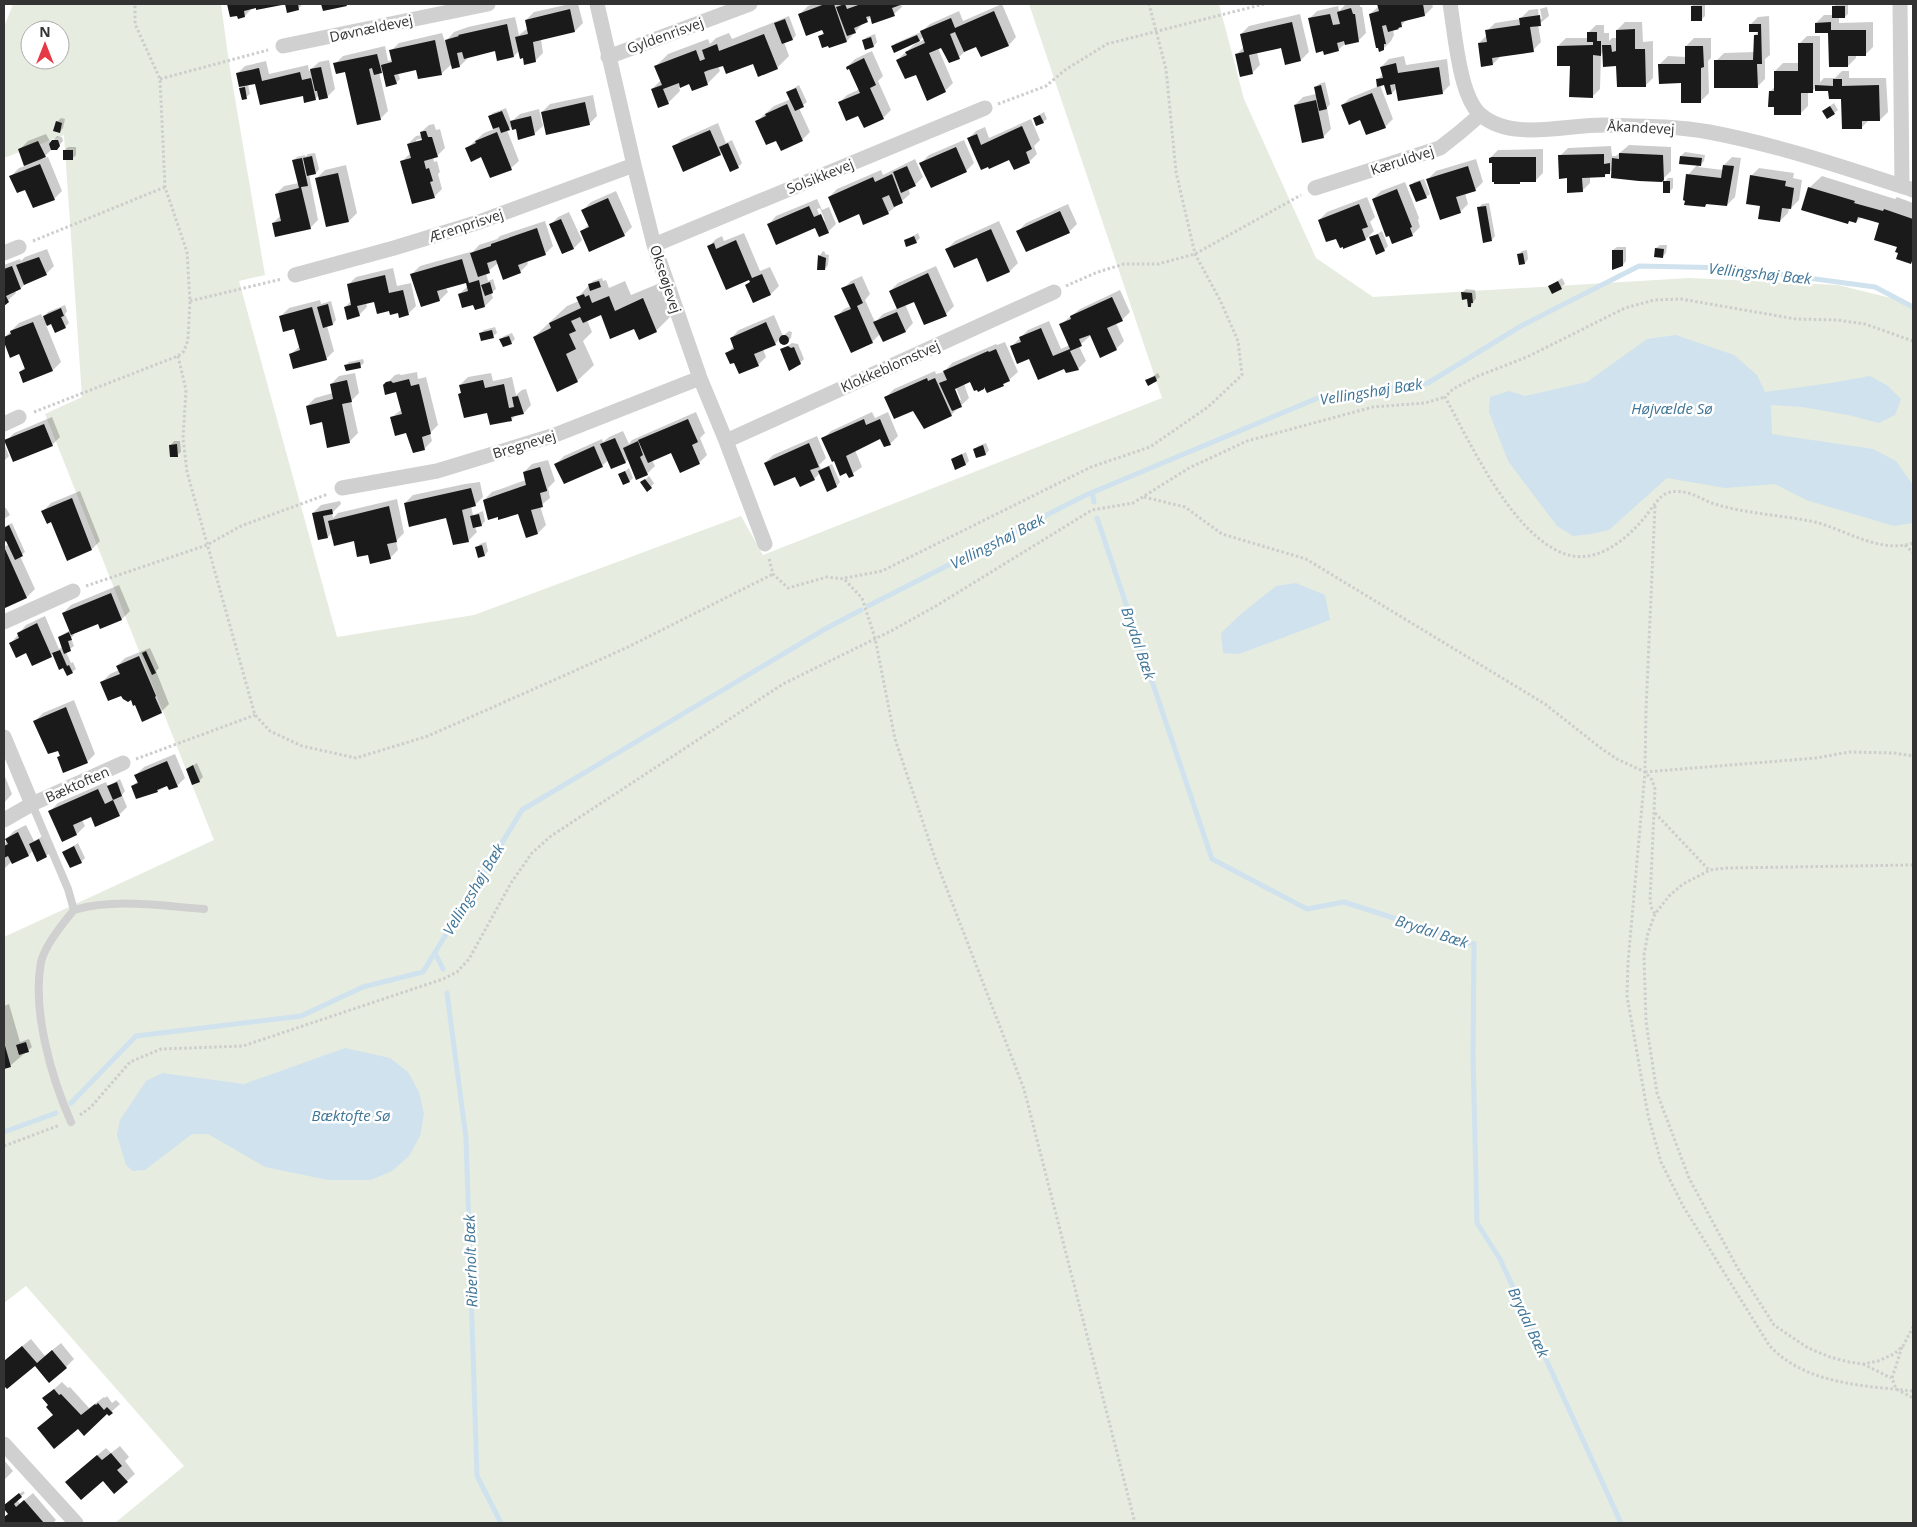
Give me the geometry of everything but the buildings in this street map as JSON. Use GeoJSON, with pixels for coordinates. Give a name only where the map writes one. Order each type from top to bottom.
{"type":"FeatureCollection","features":[{"type":"Feature","properties":{"kind":"street","name":"Døvnældevej"},"geometry":{"type":"LineString","coordinates":[[283,46],[488,4]]}},
{"type":"Feature","properties":{"kind":"street","name":"Okseøjevej"},"geometry":{"type":"LineString","coordinates":[[597,4],[654,245],[700,378],[765,544]]}},
{"type":"Feature","properties":{"kind":"street","name":"Gyldenrisvej"},"geometry":{"type":"LineString","coordinates":[[608,56],[750,4]]}},
{"type":"Feature","properties":{"kind":"street"},"geometry":{"type":"LineString","coordinates":[[1450,4],[1464,89],[1480,115]]}},
{"type":"Feature","properties":{"kind":"street"},"geometry":{"type":"LineString","coordinates":[[1900,4],[1908,188]]}},
{"type":"Feature","properties":{"kind":"street","name":"Solsikkevej"},"geometry":{"type":"LineString","coordinates":[[654,245],[985,108]]}},
{"type":"Feature","properties":{"kind":"street","name":"Kæruldvej"},"geometry":{"type":"LineString","coordinates":[[1315,188],[1440,148],[1480,115]]}},
{"type":"Feature","properties":{"kind":"street","name":"Åkandevej"},"geometry":{"type":"LineString","coordinates":[[1480,115],[1496,125],[1520,130],[1599,125],[1658,127],[1707,132],[1765,144],[1908,188]]}},
{"type":"Feature","properties":{"kind":"street","name":"Ærenprisvej"},"geometry":{"type":"LineString","coordinates":[[295,275],[479,222],[634,165]]}},
{"type":"Feature","properties":{"kind":"street"},"geometry":{"type":"LineString","coordinates":[[4,253],[19,246]]}},
{"type":"Feature","properties":{"kind":"street","name":"Klokkeblomstvej"},"geometry":{"type":"LineString","coordinates":[[726,441],[1054,292]]}},
{"type":"Feature","properties":{"kind":"street","name":"Bregnevej"},"geometry":{"type":"LineString","coordinates":[[342,488],[437,471],[556,435],[700,378]]}},
{"type":"Feature","properties":{"kind":"street"},"geometry":{"type":"LineString","coordinates":[[4,424],[19,417]]}},
{"type":"Feature","properties":{"kind":"street"},"geometry":{"type":"LineString","coordinates":[[4,622],[73,591]]}},
{"type":"Feature","properties":{"kind":"street","name":"Bæktoften"},"geometry":{"type":"LineString","coordinates":[[4,736],[32,804]]}},
{"type":"Feature","properties":{"kind":"street","name":"Bæktoften"},"geometry":{"type":"LineString","coordinates":[[4,820],[32,804],[123,763]]}},
{"type":"Feature","properties":{"kind":"street"},"geometry":{"type":"LineString","coordinates":[[4,1444],[76,1523]]}},
{"type":"Feature","properties":{"kind":"lane"},"geometry":{"type":"LineString","coordinates":[[32,804],[68,889],[74,910]]}},
{"type":"Feature","properties":{"kind":"lane"},"geometry":{"type":"LineString","coordinates":[[71,1122],[60,1098],[45,1039],[38,1001],[42,960],[52,940],[74,910],[94,904],[204,908]]}},
{"type":"Feature","properties":{"kind":"path"},"geometry":{"type":"LineString","coordinates":[[19,417],[178,356],[184,351],[188,340],[190,302],[187,252],[164,187],[160,79],[135,24],[135,4]]}},
{"type":"Feature","properties":{"kind":"path"},"geometry":{"type":"LineString","coordinates":[[178,356],[186,390],[183,438],[187,472],[255,715],[270,731],[302,746],[356,758],[428,736],[626,648],[773,574],[788,588],[827,577],[844,578],[882,571],[1091,468],[1150,447],[1208,407],[1242,375],[1238,341],[1220,300],[1195,254],[1176,172],[1166,69],[1149,4]]}},
{"type":"Feature","properties":{"kind":"path"},"geometry":{"type":"LineString","coordinates":[[985,108],[1046,86],[1066,70],[1107,44],[1264,4]]}},
{"type":"Feature","properties":{"kind":"path"},"geometry":{"type":"LineString","coordinates":[[160,79],[283,46]]}},
{"type":"Feature","properties":{"kind":"path"},"geometry":{"type":"LineString","coordinates":[[19,246],[164,187]]}},
{"type":"Feature","properties":{"kind":"path"},"geometry":{"type":"LineString","coordinates":[[1054,292],[1098,272],[1124,264],[1158,264],[1195,254],[1315,188]]}},
{"type":"Feature","properties":{"kind":"path"},"geometry":{"type":"LineString","coordinates":[[190,302],[295,275]]}},
{"type":"Feature","properties":{"kind":"path"},"geometry":{"type":"LineString","coordinates":[[4,1146],[71,1122],[91,1107],[130,1062],[161,1049],[242,1046],[443,979],[457,972],[469,959],[511,883],[532,853],[551,836],[783,684],[891,631],[936,606],[1092,510],[1133,503],[1189,468],[1247,441],[1373,407],[1425,403],[1445,397],[1453,389],[1478,376],[1527,357],[1624,308],[1654,300],[1681,299],[1796,319],[1837,320],[1865,324],[1913,341]]}},
{"type":"Feature","properties":{"kind":"path"},"geometry":{"type":"LineString","coordinates":[[1445,397],[1495,488],[1521,521],[1544,542],[1565,554],[1584,557],[1604,552],[1639,524],[1664,495],[1673,491],[1685,492],[1722,506],[1816,522],[1870,541],[1890,545],[1913,543]]}},
{"type":"Feature","properties":{"kind":"path"},"geometry":{"type":"LineString","coordinates":[[73,591],[207,545],[241,526],[342,488]]}},
{"type":"Feature","properties":{"kind":"path"},"geometry":{"type":"LineString","coordinates":[[1144,497],[1185,507],[1222,534],[1306,559],[1545,704],[1602,749],[1617,759],[1645,772],[1652,780],[1655,790],[1650,901],[1655,914]]}},
{"type":"Feature","properties":{"kind":"path"},"geometry":{"type":"LineString","coordinates":[[1655,505],[1645,772],[1628,962],[1627,996],[1648,1115],[1661,1162],[1688,1214],[1768,1345],[1780,1357],[1794,1367],[1824,1378],[1913,1392]]}},
{"type":"Feature","properties":{"kind":"path"},"geometry":{"type":"LineString","coordinates":[[1905,545],[1913,553]]}},
{"type":"Feature","properties":{"kind":"path"},"geometry":{"type":"LineString","coordinates":[[844,578],[862,598],[875,638],[895,739],[936,861],[1024,1089],[1136,1523]]}},
{"type":"Feature","properties":{"kind":"path"},"geometry":{"type":"LineString","coordinates":[[123,763],[255,715]]}},
{"type":"Feature","properties":{"kind":"path"},"geometry":{"type":"LineString","coordinates":[[1645,772],[1816,758],[1848,752],[1894,753],[1913,756]]}},
{"type":"Feature","properties":{"kind":"path"},"geometry":{"type":"LineString","coordinates":[[1654,813],[1710,870]]}},
{"type":"Feature","properties":{"kind":"path"},"geometry":{"type":"LineString","coordinates":[[1892,1378],[1863,1364],[1830,1357],[1808,1348],[1774,1325],[1737,1267],[1689,1178],[1657,1093],[1646,1022],[1644,955],[1648,933],[1655,914],[1669,896],[1683,884],[1710,870],[1727,868],[1913,865]]}},
{"type":"Feature","properties":{"kind":"path"},"geometry":{"type":"LineString","coordinates":[[1913,1327],[1903,1346],[1892,1378],[1896,1389],[1913,1398]]}},
{"type":"Feature","properties":{"kind":"path"},"geometry":{"type":"LineString","coordinates":[[1863,1364],[1886,1357],[1903,1346]]}},
{"type":"Feature","properties":{"kind":"shaded area"},"geometry":{"type":"Polygon","coordinates":[[[13,4],[221,4],[229,63],[265,275],[239,281],[337,637],[474,615],[741,516],[763,555],[1162,398],[1029,4],[1219,4],[1244,99],[1316,258],[1373,297],[1689,278],[1838,285],[1899,300],[1913,308],[1913,1523],[115,1523],[184,1466],[26,1286],[4,1303],[4,937],[214,840],[45,414],[82,397],[64,135],[4,158],[4,27],[13,4]]]}},
{"type":"Feature","properties":{"kind":"water","name":"Højvælde Sø"},"geometry":{"type":"Polygon","coordinates":[[[1676,335],[1734,355],[1757,375],[1765,392],[1870,376],[1888,386],[1901,399],[1895,415],[1879,423],[1848,415],[1802,407],[1771,405],[1772,434],[1873,449],[1896,461],[1913,485],[1913,523],[1894,526],[1806,500],[1775,484],[1725,488],[1667,478],[1609,530],[1573,536],[1557,526],[1508,461],[1489,412],[1490,397],[1509,391],[1525,396],[1587,382],[1647,339],[1676,335]]]}},
{"type":"Feature","properties":{"kind":"water"},"geometry":{"type":"Polygon","coordinates":[[[1296,583],[1325,595],[1330,620],[1239,654],[1223,653],[1221,633],[1242,613],[1276,586],[1296,583]]]}},
{"type":"Feature","properties":{"kind":"water","name":"Bæktofte Sø"},"geometry":{"type":"Polygon","coordinates":[[[345,1048],[390,1058],[408,1072],[419,1092],[424,1114],[420,1136],[409,1156],[392,1171],[371,1180],[328,1180],[265,1167],[208,1134],[192,1134],[145,1170],[133,1171],[126,1165],[117,1135],[120,1120],[146,1081],[162,1073],[244,1084],[345,1048]]]}},
{"type":"Feature","properties":{"kind":"waterway","name":"Vellingshøj Bæk"},"geometry":{"type":"LineString","coordinates":[[868,606],[1086,495],[1318,398],[1428,383],[1521,326],[1639,266],[1733,268],[1875,287],[1913,307]]}},
{"type":"Feature","properties":{"kind":"waterway","name":"Brydal Bæk"},"geometry":{"type":"LineString","coordinates":[[1092,493],[1094,502]]}},
{"type":"Feature","properties":{"kind":"waterway","name":"Brydal Bæk"},"geometry":{"type":"LineString","coordinates":[[1097,518],[1212,859],[1307,909],[1344,902],[1474,944],[1473,1056],[1477,1223],[1500,1259],[1621,1523]]}},
{"type":"Feature","properties":{"kind":"waterway","name":"Vellingshøj Bæk"},"geometry":{"type":"LineString","coordinates":[[71,1103],[136,1036],[301,1016],[363,987],[423,972],[522,810],[825,629],[861,610]]}},
{"type":"Feature","properties":{"kind":"waterway","name":"Riberholt Bæk"},"geometry":{"type":"LineString","coordinates":[[435,953],[443,969]]}},
{"type":"Feature","properties":{"kind":"waterway","name":"Riberholt Bæk"},"geometry":{"type":"LineString","coordinates":[[447,993],[466,1138],[477,1476],[501,1523]]}},
{"type":"Feature","properties":{"kind":"waterway","name":"Vellingshøj Bæk"},"geometry":{"type":"LineString","coordinates":[[4,1132],[56,1113]]}}]}
